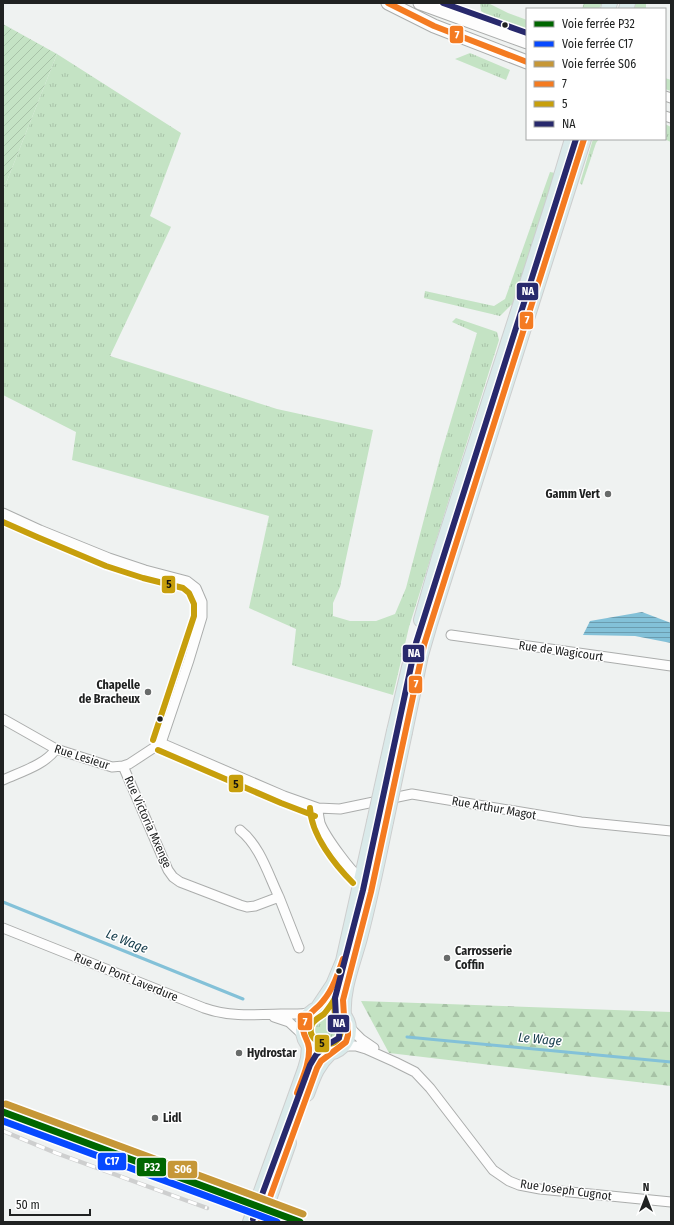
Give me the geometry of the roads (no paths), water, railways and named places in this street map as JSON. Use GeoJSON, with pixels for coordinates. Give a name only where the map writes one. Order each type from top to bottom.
{"type":"FeatureCollection","features":[{"type":"Feature","properties":{"kind":"main road"},"geometry":{"type":"LineString","coordinates":[[388,3],[434,26],[526,62]]}},
{"type":"Feature","properties":{"kind":"main road"},"geometry":{"type":"LineString","coordinates":[[420,3],[504,32],[526,42]]}},
{"type":"Feature","properties":{"kind":"main road"},"geometry":{"type":"LineString","coordinates":[[306,1040],[318,1052],[330,1053],[343,1046],[348,1035],[343,1000],[360,938],[367,882],[399,732],[417,634],[439,557],[572,140]]}},
{"type":"Feature","properties":{"kind":"main road"},"geometry":{"type":"LineString","coordinates":[[399,732],[430,624],[584,140]]}},
{"type":"Feature","properties":{"kind":"main road"},"geometry":{"type":"LineString","coordinates":[[250,1222],[306,1070],[308,1058],[304,1023],[308,1016],[328,994],[340,968],[367,882]]}},
{"type":"Feature","properties":{"kind":"main road"},"geometry":{"type":"LineString","coordinates":[[314,1011],[324,1007],[332,1008],[339,1011],[346,1021]]}},
{"type":"Feature","properties":{"kind":"main road"},"geometry":{"type":"LineString","coordinates":[[261,1222],[312,1079],[319,1064],[330,1053]]}},
{"type":"Feature","properties":{"kind":"street"},"geometry":{"type":"LineString","coordinates":[[3,513],[122,563],[187,581],[196,588],[202,602],[202,617],[161,743]]}},
{"type":"Feature","properties":{"kind":"street","name":"Rue de Wagicourt"},"geometry":{"type":"LineString","coordinates":[[451,635],[671,666]]}},
{"type":"Feature","properties":{"kind":"street","name":"Rue Lesieur"},"geometry":{"type":"LineString","coordinates":[[3,720],[56,749],[107,766],[123,766],[161,743]]}},
{"type":"Feature","properties":{"kind":"street","name":"Rue Arthur Magot"},"geometry":{"type":"LineString","coordinates":[[161,743],[284,796],[318,808],[340,809],[412,794],[581,822],[671,831]]}},
{"type":"Feature","properties":{"kind":"street"},"geometry":{"type":"LineString","coordinates":[[3,780],[42,762],[50,757],[56,749]]}},
{"type":"Feature","properties":{"kind":"street","name":"Rue Victoria Mxenge"},"geometry":{"type":"LineString","coordinates":[[123,766],[168,870],[173,877],[180,882],[243,906],[255,906],[279,897]]}},
{"type":"Feature","properties":{"kind":"street"},"geometry":{"type":"LineString","coordinates":[[318,808],[318,816],[323,829],[348,866],[367,882]]}},
{"type":"Feature","properties":{"kind":"street"},"geometry":{"type":"LineString","coordinates":[[240,830],[248,836],[257,849],[279,897],[299,948]]}},
{"type":"Feature","properties":{"kind":"street","name":"Rue du Pont Laverdure"},"geometry":{"type":"LineString","coordinates":[[3,928],[204,1008],[226,1014],[302,1014],[314,1011]]}},
{"type":"Feature","properties":{"kind":"street","name":"Rue du Pont Laverdure"},"geometry":{"type":"LineString","coordinates":[[251,1015],[283,1019],[292,1024],[306,1040]]}},
{"type":"Feature","properties":{"kind":"street","name":"Rue Joseph Cugnot"},"geometry":{"type":"LineString","coordinates":[[346,1021],[366,1042],[395,1062]]}},
{"type":"Feature","properties":{"kind":"street","name":"Rue Joseph Cugnot"},"geometry":{"type":"LineString","coordinates":[[343,1046],[360,1047],[415,1072],[425,1082],[486,1162],[501,1176],[509,1181],[540,1189],[671,1202]]}},
{"type":"Feature","properties":{"kind":"water"},"geometry":{"type":"Polygon","coordinates":[[[642,612],[671,623],[671,643],[635,636],[583,635],[590,621],[642,612]]]}},
{"type":"Feature","properties":{"kind":"waterway","name":"Le Wage"},"geometry":{"type":"LineString","coordinates":[[3,902],[243,999]]}},
{"type":"Feature","properties":{"kind":"waterway","name":"Le Wage"},"geometry":{"type":"LineString","coordinates":[[407,1037],[671,1062]]}},
{"type":"Feature","properties":{"kind":"railway"},"geometry":{"type":"LineString","coordinates":[[3,1131],[56,1153],[207,1208]]}},
{"type":"Feature","properties":{"kind":"rail line","name":"S06"},"geometry":{"type":"LineString","coordinates":[[6,1104],[303,1214]]}},
{"type":"Feature","properties":{"kind":"rail line","name":"P32"},"geometry":{"type":"LineString","coordinates":[[3,1112],[300,1222]]}},
{"type":"Feature","properties":{"kind":"rail line","name":"C17"},"geometry":{"type":"LineString","coordinates":[[3,1121],[277,1222]]}},
{"type":"Feature","properties":{"kind":"place","name":"Gamm Vert"},"geometry":{"type":"Point","coordinates":[608,494]}},
{"type":"Feature","properties":{"kind":"place","name":"Chapelle de Bracheux"},"geometry":{"type":"Point","coordinates":[148,692]}},
{"type":"Feature","properties":{"kind":"place","name":"Carrosserie Coffin"},"geometry":{"type":"Point","coordinates":[447,958]}},
{"type":"Feature","properties":{"kind":"place","name":"Hydrostar"},"geometry":{"type":"Point","coordinates":[239,1053]}},
{"type":"Feature","properties":{"kind":"place","name":"Lidl"},"geometry":{"type":"Point","coordinates":[155,1118]}}]}
